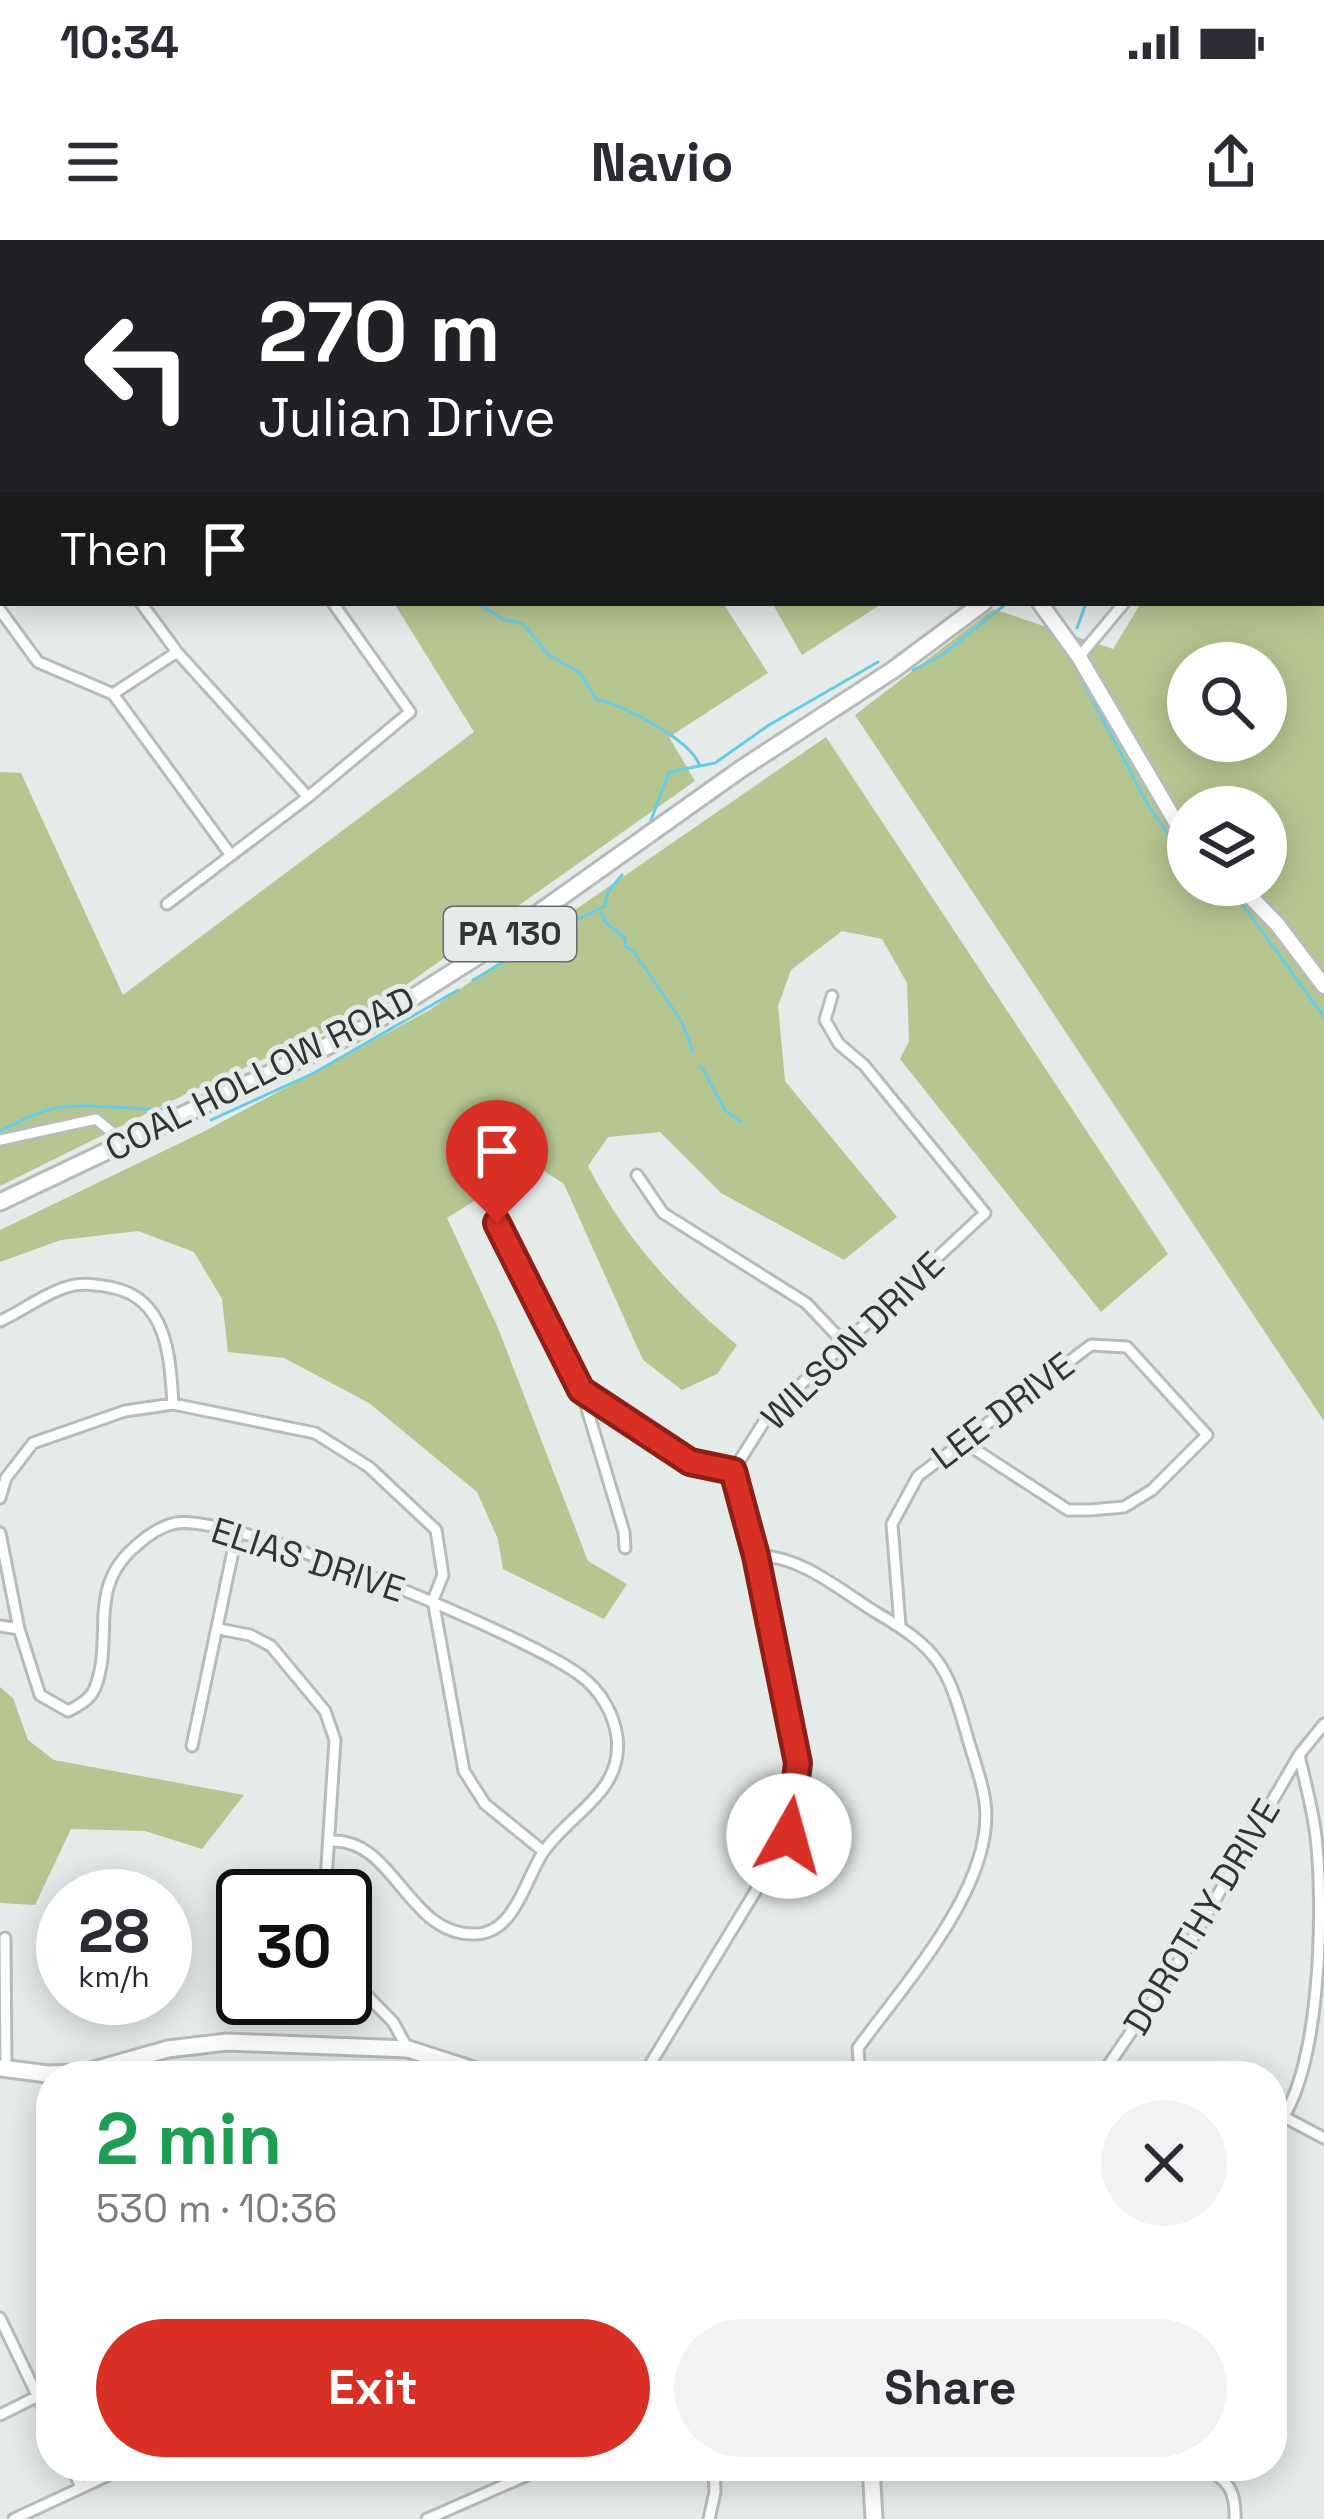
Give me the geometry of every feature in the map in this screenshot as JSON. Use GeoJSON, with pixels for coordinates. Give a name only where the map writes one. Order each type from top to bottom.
{"type":"FeatureCollection","features":[{"type":"Feature","properties":{"kind":"main road","name":"COAL HOLLOW ROAD"},"geometry":{"type":"LineString","coordinates":[[0,1202],[314,1055],[406,1003],[741,769],[893,670],[979,606]]}},
{"type":"Feature","properties":{"kind":"main road"},"geometry":{"type":"LineString","coordinates":[[126,2061],[210,2043],[408,2049],[445,2061]]}},
{"type":"Feature","properties":{"kind":"main road"},"geometry":{"type":"LineString","coordinates":[[3,2068],[36,2072]]}},
{"type":"Feature","properties":{"kind":"main road"},"geometry":{"type":"LineString","coordinates":[[872,2481],[874,2519]]}},
{"type":"Feature","properties":{"kind":"street"},"geometry":{"type":"LineString","coordinates":[[143,606],[177,652],[308,797]]}},
{"type":"Feature","properties":{"kind":"street"},"geometry":{"type":"LineString","coordinates":[[167,904],[410,712],[336,606]]}},
{"type":"Feature","properties":{"kind":"street"},"geometry":{"type":"LineString","coordinates":[[1042,606],[1079,657],[1167,807]]}},
{"type":"Feature","properties":{"kind":"street"},"geometry":{"type":"LineString","coordinates":[[1079,657],[1122,606]]}},
{"type":"Feature","properties":{"kind":"street"},"geometry":{"type":"LineString","coordinates":[[0,610],[38,662],[113,694],[230,854]]}},
{"type":"Feature","properties":{"kind":"street"},"geometry":{"type":"LineString","coordinates":[[113,694],[177,652]]}},
{"type":"Feature","properties":{"kind":"street"},"geometry":{"type":"LineString","coordinates":[[1259,906],[1324,986]]}},
{"type":"Feature","properties":{"kind":"street","name":"WILSON DRIVE"},"geometry":{"type":"LineString","coordinates":[[733,1471],[769,1414],[985,1213],[864,1065],[838,1044],[825,1020],[832,997]]}},
{"type":"Feature","properties":{"kind":"street"},"geometry":{"type":"LineString","coordinates":[[0,1140],[96,1120],[126,1144]]}},
{"type":"Feature","properties":{"kind":"street"},"geometry":{"type":"LineString","coordinates":[[638,1175],[663,1213],[806,1303],[845,1344]]}},
{"type":"Feature","properties":{"kind":"street"},"geometry":{"type":"LineString","coordinates":[[497,1223],[581,1390],[625,1548]]}},
{"type":"Feature","properties":{"kind":"street"},"geometry":{"type":"LineString","coordinates":[[0,1321],[74,1284],[128,1292],[152,1311],[169,1346],[173,1404]]}},
{"type":"Feature","properties":{"kind":"street","name":"LEE DRIVE"},"geometry":{"type":"LineString","coordinates":[[900,1626],[892,1524],[917,1476],[962,1441],[1091,1346],[1127,1347],[1208,1435],[1152,1490],[1124,1507],[1090,1510],[1068,1510],[962,1441]]}},
{"type":"Feature","properties":{"kind":"street"},"geometry":{"type":"LineString","coordinates":[[581,1390],[690,1462],[733,1471],[756,1556],[798,1763],[789,1836],[652,2061]]}},
{"type":"Feature","properties":{"kind":"street","name":"ELIAS DRIVE"},"geometry":{"type":"LineString","coordinates":[[0,1498],[6,1478],[33,1444],[125,1411],[173,1404],[314,1433],[370,1467],[436,1530],[443,1575],[433,1600],[237,1532],[178,1523],[153,1532],[131,1550],[104,1594],[94,1689],[82,1704],[68,1711],[40,1695],[19,1629],[0,1533]]}},
{"type":"Feature","properties":{"kind":"street"},"geometry":{"type":"LineString","coordinates":[[192,1746],[237,1532]]}},
{"type":"Feature","properties":{"kind":"street"},"geometry":{"type":"LineString","coordinates":[[756,1556],[780,1555],[900,1626],[937,1656],[952,1682],[986,1802],[986,1832],[969,1892],[858,2048],[859,2061]]}},
{"type":"Feature","properties":{"kind":"street"},"geometry":{"type":"LineString","coordinates":[[433,1600],[464,1771],[485,1804],[544,1852]]}},
{"type":"Feature","properties":{"kind":"street"},"geometry":{"type":"LineString","coordinates":[[332,1841],[351,1840],[365,1848],[417,1908],[451,1932],[482,1935],[507,1920],[544,1852],[606,1788],[618,1755],[617,1733],[608,1706],[586,1679],[561,1662],[433,1600]]}},
{"type":"Feature","properties":{"kind":"street"},"geometry":{"type":"LineString","coordinates":[[0,1626],[19,1629]]}},
{"type":"Feature","properties":{"kind":"street"},"geometry":{"type":"LineString","coordinates":[[219,1628],[271,1646],[325,1711],[335,1740],[329,1869]]}},
{"type":"Feature","properties":{"kind":"street","name":"DOROTHY DRIVE"},"geometry":{"type":"LineString","coordinates":[[1111,2061],[1180,1960],[1299,1755],[1324,1724]]}},
{"type":"Feature","properties":{"kind":"street"},"geometry":{"type":"LineString","coordinates":[[1287,2115],[1308,2055],[1320,1900],[1316,1833],[1299,1755]]}},
{"type":"Feature","properties":{"kind":"street"},"geometry":{"type":"LineString","coordinates":[[3,2068],[5,1938]]}},
{"type":"Feature","properties":{"kind":"street"},"geometry":{"type":"LineString","coordinates":[[372,2000],[394,2022],[408,2049]]}},
{"type":"Feature","properties":{"kind":"street"},"geometry":{"type":"LineString","coordinates":[[1287,2119],[1324,2138]]}},
{"type":"Feature","properties":{"kind":"street"},"geometry":{"type":"LineString","coordinates":[[0,2318],[36,2392]]}},
{"type":"Feature","properties":{"kind":"street"},"geometry":{"type":"LineString","coordinates":[[0,2415],[36,2397]]}},
{"type":"Feature","properties":{"kind":"street"},"geometry":{"type":"LineString","coordinates":[[78,2481],[81,2487]]}},
{"type":"Feature","properties":{"kind":"street"},"geometry":{"type":"LineString","coordinates":[[14,2519],[94,2481]]}},
{"type":"Feature","properties":{"kind":"street"},"geometry":{"type":"LineString","coordinates":[[428,2519],[514,2481]]}},
{"type":"Feature","properties":{"kind":"street"},"geometry":{"type":"LineString","coordinates":[[710,2519],[715,2481]]}},
{"type":"Feature","properties":{"kind":"street"},"geometry":{"type":"LineString","coordinates":[[1227,2481],[1235,2498],[1234,2519]]}},
{"type":"Feature","properties":{"kind":"green space"},"geometry":{"type":"Polygon","coordinates":[[[396,606],[725,606],[768,673],[669,737],[695,781],[365,1014],[188,1093],[0,1186],[0,772],[21,773],[123,995],[474,732],[396,606]]]}},
{"type":"Feature","properties":{"kind":"green space"},"geometry":{"type":"Polygon","coordinates":[[[774,606],[878,606],[802,655],[774,606]]]}},
{"type":"Feature","properties":{"kind":"green space"},"geometry":{"type":"Polygon","coordinates":[[[1139,606],[1324,606],[1324,1421],[855,715],[993,609],[1113,649],[1139,606]]]}},
{"type":"Feature","properties":{"kind":"green space"},"geometry":{"type":"Polygon","coordinates":[[[826,737],[1168,1254],[1101,1312],[900,1059],[909,1041],[907,983],[882,939],[842,931],[791,970],[778,1006],[785,1081],[897,1217],[844,1260],[721,1193],[660,1132],[608,1137],[588,1166],[618,1218],[653,1263],[737,1345],[717,1374],[682,1390],[643,1360],[564,1184],[533,1164],[447,1218],[498,1328],[588,1561],[627,1584],[604,1619],[503,1569],[498,1539],[477,1492],[369,1403],[284,1358],[228,1352],[222,1299],[194,1252],[138,1231],[61,1240],[0,1262],[0,1230],[205,1131],[428,1011],[826,737]]]}},
{"type":"Feature","properties":{"kind":"green space"},"geometry":{"type":"Polygon","coordinates":[[[0,1687],[13,1698],[28,1740],[54,1760],[244,1795],[202,1849],[145,1831],[71,1829],[52,1869],[36,1869],[35,1905],[0,1903],[0,1687]]]}},
{"type":"Feature","properties":{"kind":"waterway"},"geometry":{"type":"LineString","coordinates":[[482,606],[504,620],[522,623],[549,655],[580,673],[597,700],[654,724],[683,744],[699,764]]}},
{"type":"Feature","properties":{"kind":"waterway"},"geometry":{"type":"LineString","coordinates":[[913,670],[941,656],[1003,606]]}},
{"type":"Feature","properties":{"kind":"waterway"},"geometry":{"type":"LineString","coordinates":[[1077,628],[1085,606]]}},
{"type":"Feature","properties":{"kind":"waterway"},"geometry":{"type":"LineString","coordinates":[[1071,659],[1167,833]]}},
{"type":"Feature","properties":{"kind":"waterway"},"geometry":{"type":"LineString","coordinates":[[651,820],[669,772],[715,763],[769,725],[878,662]]}},
{"type":"Feature","properties":{"kind":"waterway"},"geometry":{"type":"LineString","coordinates":[[473,980],[605,906],[608,892],[622,875]]}},
{"type":"Feature","properties":{"kind":"waterway"},"geometry":{"type":"LineString","coordinates":[[1244,906],[1324,1017]]}},
{"type":"Feature","properties":{"kind":"waterway"},"geometry":{"type":"LineString","coordinates":[[601,913],[625,938],[625,946],[634,952],[682,1022],[693,1052]]}},
{"type":"Feature","properties":{"kind":"waterway"},"geometry":{"type":"LineString","coordinates":[[211,1120],[314,1073],[458,990]]}},
{"type":"Feature","properties":{"kind":"waterway"},"geometry":{"type":"LineString","coordinates":[[701,1066],[725,1110],[741,1122]]}},
{"type":"Feature","properties":{"kind":"waterway"},"geometry":{"type":"LineString","coordinates":[[0,1131],[58,1108],[171,1109]]}},
{"type":"Feature","properties":{"kind":"route"},"geometry":{"type":"LineString","coordinates":[[497,1223],[581,1390],[690,1462],[733,1471],[756,1556],[798,1763],[789,1836]]}}]}
